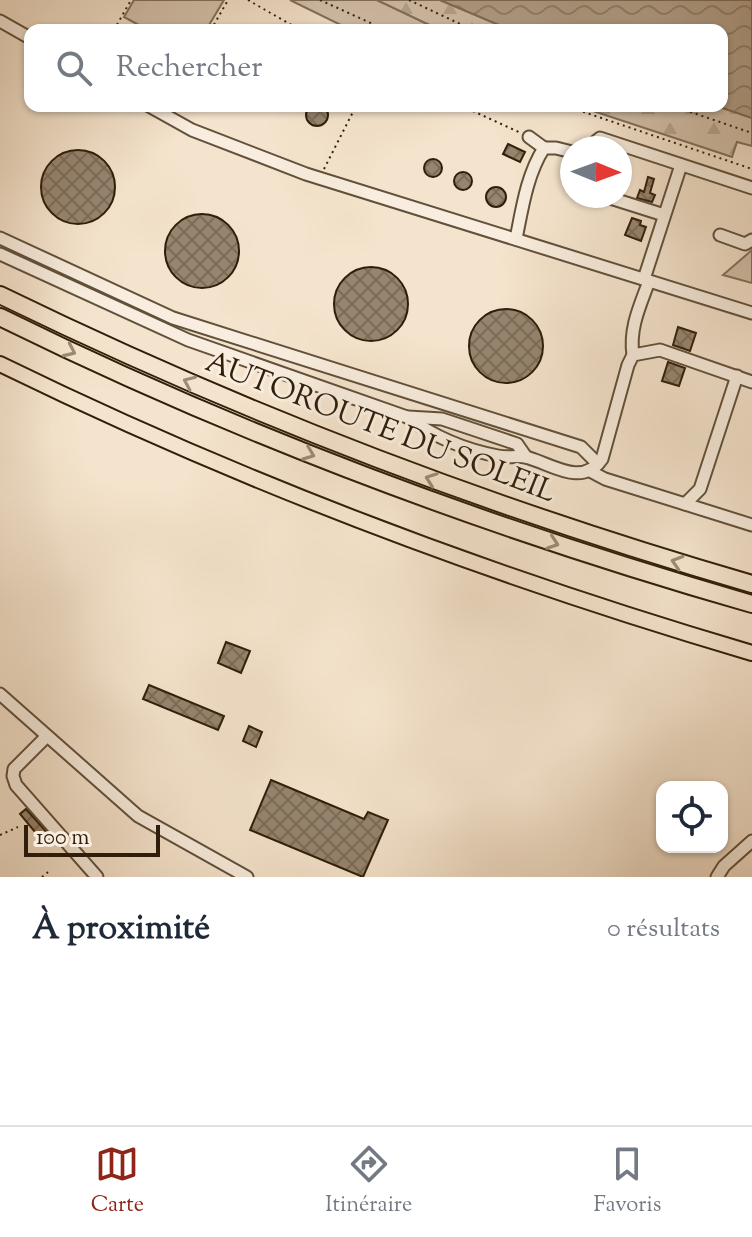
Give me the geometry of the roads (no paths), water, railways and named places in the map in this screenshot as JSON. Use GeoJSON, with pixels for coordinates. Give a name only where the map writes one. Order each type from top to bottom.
{"type":"FeatureCollection","features":[{"type":"Feature","properties":{"kind":"highway","name":"AUTOROUTE DU SOLEIL"},"geometry":{"type":"LineString","coordinates":[[0,295],[163,371],[388,463],[583,532],[752,584]]}},
{"type":"Feature","properties":{"kind":"highway","name":"AUTOROUTE DU SOLEIL"},"geometry":{"type":"LineString","coordinates":[[0,317],[181,401],[385,483],[577,551],[752,604]]}},
{"type":"Feature","properties":{"kind":"main road"},"geometry":{"type":"LineString","coordinates":[[0,364],[188,450],[335,510],[530,582],[752,653]]}},
{"type":"Feature","properties":{"kind":"street"},"geometry":{"type":"LineString","coordinates":[[0,21],[24,35]]}},
{"type":"Feature","properties":{"kind":"street"},"geometry":{"type":"LineString","coordinates":[[160,112],[192,130],[320,178],[752,313]]}},
{"type":"Feature","properties":{"kind":"street"},"geometry":{"type":"LineString","coordinates":[[529,137],[544,148],[560,150]]}},
{"type":"Feature","properties":{"kind":"street"},"geometry":{"type":"LineString","coordinates":[[516,239],[536,160],[544,148]]}},
{"type":"Feature","properties":{"kind":"street"},"geometry":{"type":"LineString","coordinates":[[632,149],[752,188]]}},
{"type":"Feature","properties":{"kind":"street"},"geometry":{"type":"LineString","coordinates":[[594,467],[633,355],[631,340],[635,320],[681,165]]}},
{"type":"Feature","properties":{"kind":"street"},"geometry":{"type":"LineString","coordinates":[[632,205],[664,215]]}},
{"type":"Feature","properties":{"kind":"street"},"geometry":{"type":"LineString","coordinates":[[720,235],[745,244],[752,240]]}},
{"type":"Feature","properties":{"kind":"street"},"geometry":{"type":"LineString","coordinates":[[0,238],[173,318],[581,447],[605,479],[752,525]]}},
{"type":"Feature","properties":{"kind":"street"},"geometry":{"type":"LineString","coordinates":[[0,254],[188,340],[407,417],[442,419],[517,444],[526,457]]}},
{"type":"Feature","properties":{"kind":"street"},"geometry":{"type":"LineString","coordinates":[[633,355],[660,350],[752,382]]}},
{"type":"Feature","properties":{"kind":"street"},"geometry":{"type":"LineString","coordinates":[[685,504],[700,489],[737,376]]}},
{"type":"Feature","properties":{"kind":"street"},"geometry":{"type":"LineString","coordinates":[[407,417],[429,433],[499,457],[526,457],[570,473],[594,467]]}},
{"type":"Feature","properties":{"kind":"street"},"geometry":{"type":"LineString","coordinates":[[0,694],[138,816],[247,877]]}},
{"type":"Feature","properties":{"kind":"street"},"geometry":{"type":"LineString","coordinates":[[46,737],[14,769],[16,785],[97,877]]}},
{"type":"Feature","properties":{"kind":"street"},"geometry":{"type":"LineString","coordinates":[[717,877],[724,866],[752,841]]}},
{"type":"Feature","properties":{"kind":"water"},"geometry":{"type":"Polygon","coordinates":[[[440,0],[752,0],[752,118],[728,110],[728,24],[497,24],[440,0]]]}}]}
